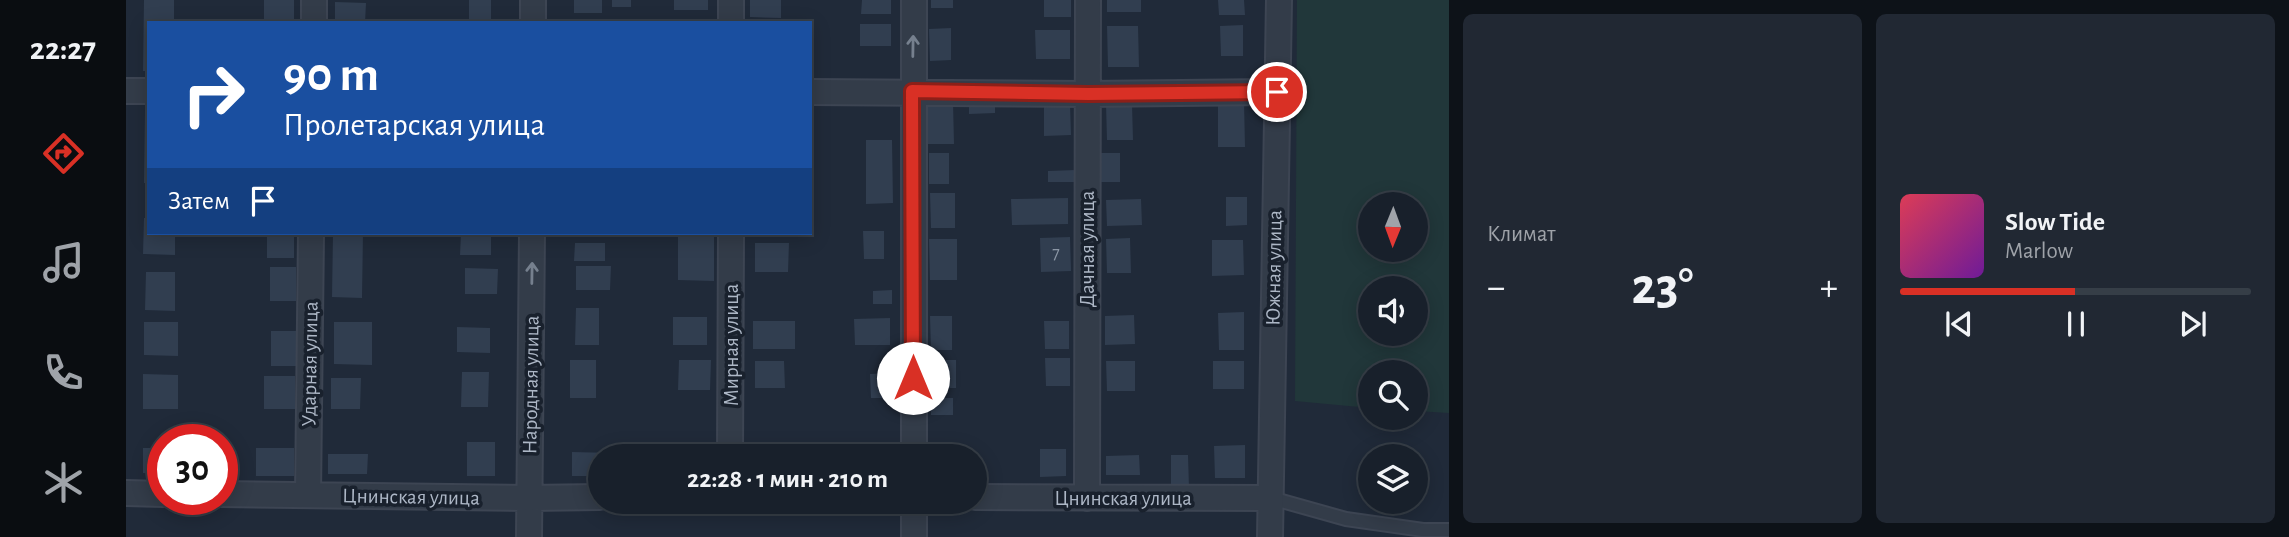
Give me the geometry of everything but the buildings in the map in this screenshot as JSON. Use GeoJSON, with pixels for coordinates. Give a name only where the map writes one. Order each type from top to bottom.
{"type":"FeatureCollection","features":[{"type":"Feature","properties":{"kind":"street"},"geometry":{"type":"LineString","coordinates":[[314,0],[314,21]]}},
{"type":"Feature","properties":{"kind":"street"},"geometry":{"type":"LineString","coordinates":[[533,0],[533,21]]}},
{"type":"Feature","properties":{"kind":"street"},"geometry":{"type":"LineString","coordinates":[[731,0],[731,21]]}},
{"type":"Feature","properties":{"kind":"street"},"geometry":{"type":"LineString","coordinates":[[914,0],[914,444]]}},
{"type":"Feature","properties":{"kind":"street","name":"Дачная улица"},"geometry":{"type":"LineString","coordinates":[[1087,498],[1088,0]]}},
{"type":"Feature","properties":{"kind":"street","name":"Южная улица"},"geometry":{"type":"LineString","coordinates":[[1270,537],[1279,0]]}},
{"type":"Feature","properties":{"kind":"street"},"geometry":{"type":"LineString","coordinates":[[126,91],[147,91]]}},
{"type":"Feature","properties":{"kind":"street"},"geometry":{"type":"LineString","coordinates":[[812,92],[1277,92]]}},
{"type":"Feature","properties":{"kind":"street","name":"Ударная улица"},"geometry":{"type":"LineString","coordinates":[[308,495],[311,235]]}},
{"type":"Feature","properties":{"kind":"street","name":"Народная улица"},"geometry":{"type":"LineString","coordinates":[[529,537],[532,235]]}},
{"type":"Feature","properties":{"kind":"street","name":"Мирная улица"},"geometry":{"type":"LineString","coordinates":[[730,444],[731,235]]}},
{"type":"Feature","properties":{"kind":"street"},"geometry":{"type":"LineString","coordinates":[[126,493],[147,494]]}},
{"type":"Feature","properties":{"kind":"street","name":"Цнинская улица"},"geometry":{"type":"LineString","coordinates":[[238,494],[588,497]]}},
{"type":"Feature","properties":{"kind":"street","name":"Цнинская улица"},"geometry":{"type":"LineString","coordinates":[[987,497],[1271,498]]}},
{"type":"Feature","properties":{"kind":"street"},"geometry":{"type":"LineString","coordinates":[[914,514],[914,537]]}},
{"type":"Feature","properties":{"kind":"lane"},"geometry":{"type":"LineString","coordinates":[[1271,498],[1346,519],[1423,530],[1449,530]]}},
{"type":"Feature","properties":{"kind":"green space"},"geometry":{"type":"Polygon","coordinates":[[[1297,0],[1449,0],[1449,413],[1428,412],[1428,360],[1358,360],[1358,407],[1295,401],[1297,0]]]}},
{"type":"Feature","properties":{"kind":"route"},"geometry":{"type":"LineString","coordinates":[[913,378],[912,91],[1088,94],[1277,92]]}}]}
